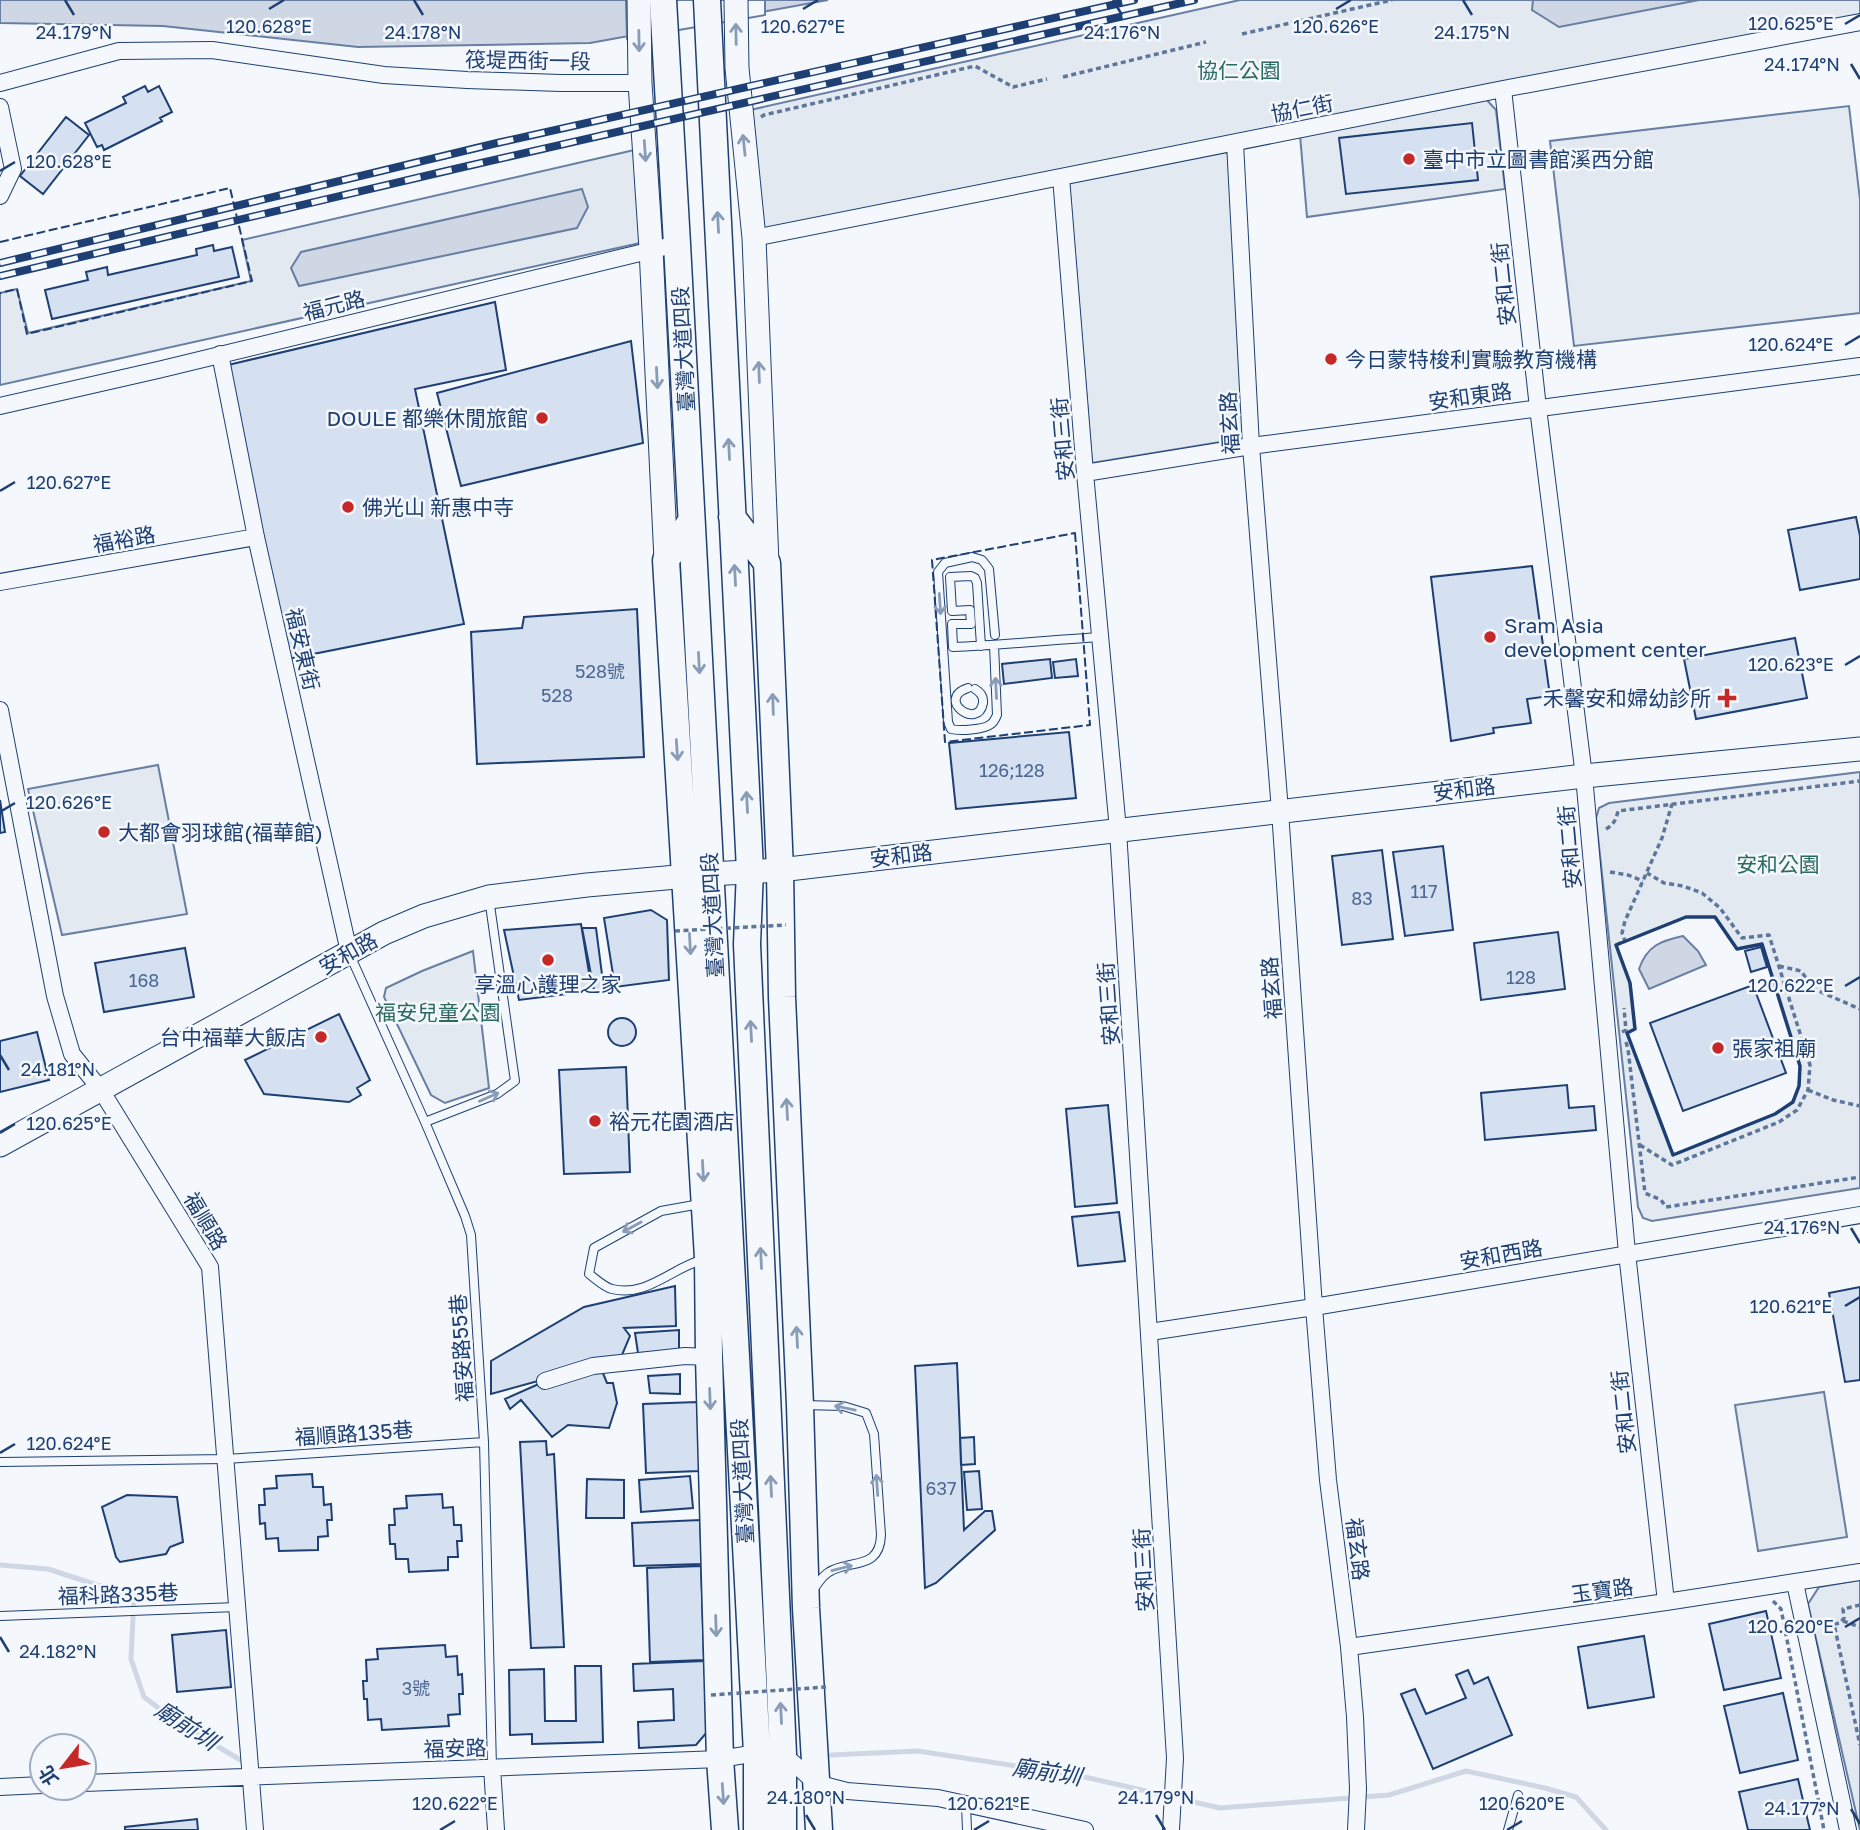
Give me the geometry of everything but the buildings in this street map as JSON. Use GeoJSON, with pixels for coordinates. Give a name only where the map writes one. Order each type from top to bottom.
{"type":"FeatureCollection","features":[{"type":"Feature","properties":{"kind":"main road","name":"臺灣大道四段"},"geometry":{"type":"LineString","coordinates":[[639,0],[640,83],[666,560],[698,875],[757,1753],[757,1830]]}},
{"type":"Feature","properties":{"kind":"main road","name":"臺灣大道四段"},"geometry":{"type":"LineString","coordinates":[[663,0],[691,521],[705,1204],[720,1759],[725,1830]]}},
{"type":"Feature","properties":{"kind":"main road","name":"臺灣大道四段"},"geometry":{"type":"LineString","coordinates":[[707,0],[750,870],[747,944],[783,1754],[783,1830]]}},
{"type":"Feature","properties":{"kind":"main road"},"geometry":{"type":"LineString","coordinates":[[736,0],[737,68],[754,238],[806,1608],[819,1830]]}},
{"type":"Feature","properties":{"kind":"main road"},"geometry":{"type":"LineString","coordinates":[[732,517],[767,563]]}},
{"type":"Feature","properties":{"kind":"main road"},"geometry":{"type":"LineString","coordinates":[[666,560],[691,521]]}},
{"type":"Feature","properties":{"kind":"main road","name":"安和路"},"geometry":{"type":"LineString","coordinates":[[0,1145],[384,933],[424,916],[489,897],[587,885],[750,870],[780,870],[1584,776],[1860,749]]}},
{"type":"Feature","properties":{"kind":"street","name":"協仁街"},"geometry":{"type":"LineString","coordinates":[[754,238],[1503,89],[1860,22]]}},
{"type":"Feature","properties":{"kind":"street","name":"筏堤西街一段"},"geometry":{"type":"LineString","coordinates":[[0,83],[119,51],[212,50],[384,75],[561,83],[640,83]]}},
{"type":"Feature","properties":{"kind":"street","name":"安和二街"},"geometry":{"type":"LineString","coordinates":[[1503,89],[1538,408],[1584,776],[1628,1254],[1666,1602]]}},
{"type":"Feature","properties":{"kind":"street"},"geometry":{"type":"LineString","coordinates":[[0,107],[13,169],[0,196]]}},
{"type":"Feature","properties":{"kind":"street","name":"福玄路"},"geometry":{"type":"LineString","coordinates":[[1235,143],[1251,446],[1280,811],[1314,1307],[1328,1480],[1355,1717],[1358,1789],[1356,1830]]}},
{"type":"Feature","properties":{"kind":"street","name":"安和三街"},"geometry":{"type":"LineString","coordinates":[[1062,177],[1085,473],[1118,830],[1175,1758],[1171,1830]]}},
{"type":"Feature","properties":{"kind":"street","name":"福元路"},"geometry":{"type":"LineString","coordinates":[[0,406],[677,244]]}},
{"type":"Feature","properties":{"kind":"street","name":"福安東街"},"geometry":{"type":"LineString","coordinates":[[220,354],[256,537],[349,952]]}},
{"type":"Feature","properties":{"kind":"street","name":"安和東路"},"geometry":{"type":"LineString","coordinates":[[1085,473],[1251,446],[1860,366]]}},
{"type":"Feature","properties":{"kind":"street","name":"福裕路"},"geometry":{"type":"LineString","coordinates":[[0,582],[256,537]]}},
{"type":"Feature","properties":{"kind":"street","name":"福順路"},"geometry":{"type":"LineString","coordinates":[[0,710],[57,1002],[72,1054],[101,1090],[211,1267],[255,1830]]}},
{"type":"Feature","properties":{"kind":"street","name":"安和西路"},"geometry":{"type":"LineString","coordinates":[[1150,1332],[1860,1216]]}},
{"type":"Feature","properties":{"kind":"street"},"geometry":{"type":"LineString","coordinates":[[545,1381],[593,1366],[685,1356],[709,1357]]}},
{"type":"Feature","properties":{"kind":"street","name":"玉寶路"},"geometry":{"type":"LineString","coordinates":[[1349,1647],[1860,1572]]}},
{"type":"Feature","properties":{"kind":"street"},"geometry":{"type":"LineString","coordinates":[[1795,1583],[1848,1830]]}},
{"type":"Feature","properties":{"kind":"street","name":"福安路"},"geometry":{"type":"LineString","coordinates":[[98,1782],[720,1759],[757,1753],[783,1754]]}},
{"type":"Feature","properties":{"kind":"street"},"geometry":{"type":"LineString","coordinates":[[783,1754],[816,1783],[847,1791],[938,1798],[1085,1830]]}},
{"type":"Feature","properties":{"kind":"street"},"geometry":{"type":"LineString","coordinates":[[492,1767],[496,1830]]}},
{"type":"Feature","properties":{"kind":"street"},"geometry":{"type":"LineString","coordinates":[[0,1787],[28,1786]]}},
{"type":"Feature","properties":{"kind":"lane"},"geometry":{"type":"LineString","coordinates":[[640,83],[667,82]]}},
{"type":"Feature","properties":{"kind":"lane"},"geometry":{"type":"LineString","coordinates":[[993,645],[997,715],[986,727],[951,729],[948,722],[938,572],[945,563],[972,557],[982,560],[989,569],[996,635]]}},
{"type":"Feature","properties":{"kind":"lane"},"geometry":{"type":"LineString","coordinates":[[981,646],[975,578],[950,577],[952,611],[970,610],[971,624],[952,624],[953,647],[981,646],[1100,637]]}},
{"type":"Feature","properties":{"kind":"lane"},"geometry":{"type":"LineString","coordinates":[[425,1122],[497,1094],[516,1081],[489,897]]}},
{"type":"Feature","properties":{"kind":"lane","name":"福安路55巷"},"geometry":{"type":"LineString","coordinates":[[349,952],[425,1122],[471,1235],[484,1442],[492,1767]]}},
{"type":"Feature","properties":{"kind":"lane"},"geometry":{"type":"LineString","coordinates":[[705,1204],[661,1211],[594,1248],[589,1274],[613,1290],[642,1289],[708,1258]]}},
{"type":"Feature","properties":{"kind":"lane"},"geometry":{"type":"LineString","coordinates":[[800,1405],[843,1406],[866,1413],[874,1434],[881,1535],[878,1548],[870,1559],[834,1569],[824,1575],[812,1591],[806,1608]]}},
{"type":"Feature","properties":{"kind":"lane","name":"福順路135巷"},"geometry":{"type":"LineString","coordinates":[[0,1462],[226,1459],[484,1442]]}},
{"type":"Feature","properties":{"kind":"lane","name":"福科路335巷"},"geometry":{"type":"LineString","coordinates":[[0,1616],[237,1607]]}},
{"type":"Feature","properties":{"kind":"lane"},"geometry":{"type":"LineString","coordinates":[[1508,1830],[1518,1795]]}},
{"type":"Feature","properties":{"kind":"lane"},"geometry":{"type":"LineString","coordinates":[[966,1805],[967,1830]]}},
{"type":"Feature","properties":{"kind":"path"},"geometry":{"type":"LineString","coordinates":[[1242,34],[1392,0]]}},
{"type":"Feature","properties":{"kind":"path"},"geometry":{"type":"LineString","coordinates":[[1063,77],[1206,42]]}},
{"type":"Feature","properties":{"kind":"path"},"geometry":{"type":"LineString","coordinates":[[764,115],[975,66],[1013,88],[1047,79]]}},
{"type":"Feature","properties":{"kind":"path"},"geometry":{"type":"LineString","coordinates":[[1607,840],[1606,829],[1616,819],[1618,811],[1860,781]]}},
{"type":"Feature","properties":{"kind":"path"},"geometry":{"type":"LineString","coordinates":[[1616,945],[1625,942],[1622,933],[1625,920],[1662,838],[1672,804]]}},
{"type":"Feature","properties":{"kind":"path"},"geometry":{"type":"LineString","coordinates":[[1609,861],[1609,872],[1643,881]]}},
{"type":"Feature","properties":{"kind":"path"},"geometry":{"type":"LineString","coordinates":[[1640,1145],[1672,1165],[1779,1122],[1797,1110],[1808,1090],[1810,1065],[1769,935],[1742,938],[1720,908],[1702,893],[1664,883],[1647,873]]}},
{"type":"Feature","properties":{"kind":"path"},"geometry":{"type":"LineString","coordinates":[[675,931],[786,925]]}},
{"type":"Feature","properties":{"kind":"path"},"geometry":{"type":"LineString","coordinates":[[1779,966],[1801,971],[1814,989],[1860,1009]]}},
{"type":"Feature","properties":{"kind":"path"},"geometry":{"type":"LineString","coordinates":[[1623,1006],[1626,1030],[1622,1031],[1628,1049],[1645,1194],[1661,1200],[1666,1208],[1860,1177]]}},
{"type":"Feature","properties":{"kind":"path"},"geometry":{"type":"LineString","coordinates":[[1808,1090],[1860,1107]]}},
{"type":"Feature","properties":{"kind":"path"},"geometry":{"type":"LineString","coordinates":[[1771,1598],[1780,1609],[1824,1830]]}},
{"type":"Feature","properties":{"kind":"path"},"geometry":{"type":"LineString","coordinates":[[1843,1621],[1843,1609],[1860,1605]]}},
{"type":"Feature","properties":{"kind":"path"},"geometry":{"type":"LineString","coordinates":[[1860,1627],[1843,1621],[1834,1625],[1860,1745]]}},
{"type":"Feature","properties":{"kind":"path"},"geometry":{"type":"LineString","coordinates":[[711,1695],[827,1687]]}},
{"type":"Feature","properties":{"kind":"green space","name":"協仁公園"},"geometry":{"type":"Polygon","coordinates":[[[1240,0],[1860,0],[1860,16],[759,233],[750,110],[1240,0]]]}},
{"type":"Feature","properties":{"kind":"green space"},"geometry":{"type":"Polygon","coordinates":[[[1485,98],[1496,110],[1505,189],[1307,217],[1300,135],[1485,98]]]}},
{"type":"Feature","properties":{"kind":"green space"},"geometry":{"type":"Polygon","coordinates":[[[1849,106],[1860,200],[1860,313],[1574,346],[1550,141],[1849,106]]]}},
{"type":"Feature","properties":{"kind":"green space"},"geometry":{"type":"Polygon","coordinates":[[[643,148],[649,241],[0,385],[0,293],[17,289],[28,333],[251,281],[242,240],[643,148]]]}},
{"type":"Feature","properties":{"kind":"green space"},"geometry":{"type":"Polygon","coordinates":[[[1228,151],[1245,438],[1092,463],[1069,183],[1228,151]]]}},
{"type":"Feature","properties":{"kind":"green space","name":"大都會羽球館(福華館)"},"geometry":{"type":"Polygon","coordinates":[[[158,765],[187,914],[62,935],[28,789],[158,765]]]}},
{"type":"Feature","properties":{"kind":"green space","name":"安和公園"},"geometry":{"type":"Polygon","coordinates":[[[1860,772],[1860,1188],[1652,1221],[1643,1218],[1638,1207],[1596,818],[1599,808],[1609,803],[1860,772]],[[1686,917],[1616,945],[1630,983],[1635,1029],[1627,1033],[1673,1155],[1775,1114],[1792,1102],[1799,1086],[1800,1066],[1762,945],[1737,949],[1715,917],[1686,917]]]}},
{"type":"Feature","properties":{"kind":"green space","name":"福安兒童公園"},"geometry":{"type":"Polygon","coordinates":[[[473,951],[489,1088],[445,1103],[431,1095],[384,997],[386,988],[473,951]]]}},
{"type":"Feature","properties":{"kind":"green space"},"geometry":{"type":"Polygon","coordinates":[[[1824,1392],[1847,1537],[1758,1551],[1735,1405],[1824,1392]]]}},
{"type":"Feature","properties":{"kind":"green space"},"geometry":{"type":"Polygon","coordinates":[[[1860,1580],[1860,1830],[1808,1604],[1819,1587],[1860,1580]]]}},
{"type":"Feature","properties":{"kind":"shaded area"},"geometry":{"type":"Polygon","coordinates":[[[0,0],[828,0],[590,43],[358,47],[163,26],[0,23],[0,0]]]}},
{"type":"Feature","properties":{"kind":"shaded area"},"geometry":{"type":"Polygon","coordinates":[[[1533,0],[1699,0],[1559,27],[1532,10],[1533,0]]]}},
{"type":"Feature","properties":{"kind":"shaded area"},"geometry":{"type":"Polygon","coordinates":[[[582,189],[588,207],[577,228],[299,286],[291,268],[301,252],[582,189]]]}},
{"type":"Feature","properties":{"kind":"shaded area"},"geometry":{"type":"Polygon","coordinates":[[[1683,936],[1698,951],[1706,965],[1649,989],[1639,969],[1642,961],[1655,946],[1683,936]]]}},
{"type":"Feature","properties":{"kind":"pier"},"geometry":{"type":"Polygon","coordinates":[[[626,0],[765,0],[765,15],[627,39],[626,0]]]}},
{"type":"Feature","properties":{"kind":"waterway","name":"廟前圳"},"geometry":{"type":"LineString","coordinates":[[0,1565],[48,1569],[134,1597],[131,1659],[144,1697],[177,1722],[247,1764]]}},
{"type":"Feature","properties":{"kind":"waterway","name":"廟前圳"},"geometry":{"type":"LineString","coordinates":[[831,1755],[918,1751],[1076,1775],[1220,1808],[1389,1795],[1466,1771],[1576,1797],[1606,1830]]}},
{"type":"Feature","properties":{"kind":"railway"},"geometry":{"type":"LineString","coordinates":[[0,263],[497,143],[1134,0]]}},
{"type":"Feature","properties":{"kind":"railway"},"geometry":{"type":"LineString","coordinates":[[0,276],[1194,0]]}},
{"type":"Feature","properties":{"kind":"fence"},"geometry":{"type":"LineString","coordinates":[[0,242],[230,188],[252,281],[27,334],[17,289],[0,293]]}},
{"type":"Feature","properties":{"kind":"fence"},"geometry":{"type":"LineString","coordinates":[[1075,533],[1090,725],[945,742],[932,560],[1075,533]]}},
{"type":"Feature","properties":{"kind":"wall"},"geometry":{"type":"LineString","coordinates":[[1686,917],[1715,917],[1737,949],[1762,944],[1800,1066],[1799,1086],[1793,1102],[1775,1114],[1673,1155],[1627,1033],[1635,1029],[1630,983],[1616,945],[1686,917]]}},
{"type":"Feature","properties":{"kind":"place","name":"臺中市立圖書館溪西分館"},"geometry":{"type":"Point","coordinates":[1409,159]}},
{"type":"Feature","properties":{"kind":"place","name":"今日蒙特梭利實驗教育機構"},"geometry":{"type":"Point","coordinates":[1331,359]}},
{"type":"Feature","properties":{"kind":"place","name":"DOULE 都樂休閒旅館"},"geometry":{"type":"Point","coordinates":[542,418]}},
{"type":"Feature","properties":{"kind":"place","name":"佛光山 新惠中寺"},"geometry":{"type":"Point","coordinates":[348,507]}},
{"type":"Feature","properties":{"kind":"place","name":"Sram Asia development center"},"geometry":{"type":"Point","coordinates":[1490,637]}},
{"type":"Feature","properties":{"kind":"place","name":"禾馨安和婦幼診所"},"geometry":{"type":"Point","coordinates":[1727,698]}},
{"type":"Feature","properties":{"kind":"place","name":"大都會羽球館(福華館)"},"geometry":{"type":"Point","coordinates":[104,832]}},
{"type":"Feature","properties":{"kind":"place","name":"享溫心護理之家"},"geometry":{"type":"Point","coordinates":[548,960]}},
{"type":"Feature","properties":{"kind":"place","name":"台中福華大飯店"},"geometry":{"type":"Point","coordinates":[321,1037]}},
{"type":"Feature","properties":{"kind":"place","name":"張家祖廟"},"geometry":{"type":"Point","coordinates":[1718,1048]}},
{"type":"Feature","properties":{"kind":"place","name":"裕元花園酒店"},"geometry":{"type":"Point","coordinates":[595,1121]}}]}
